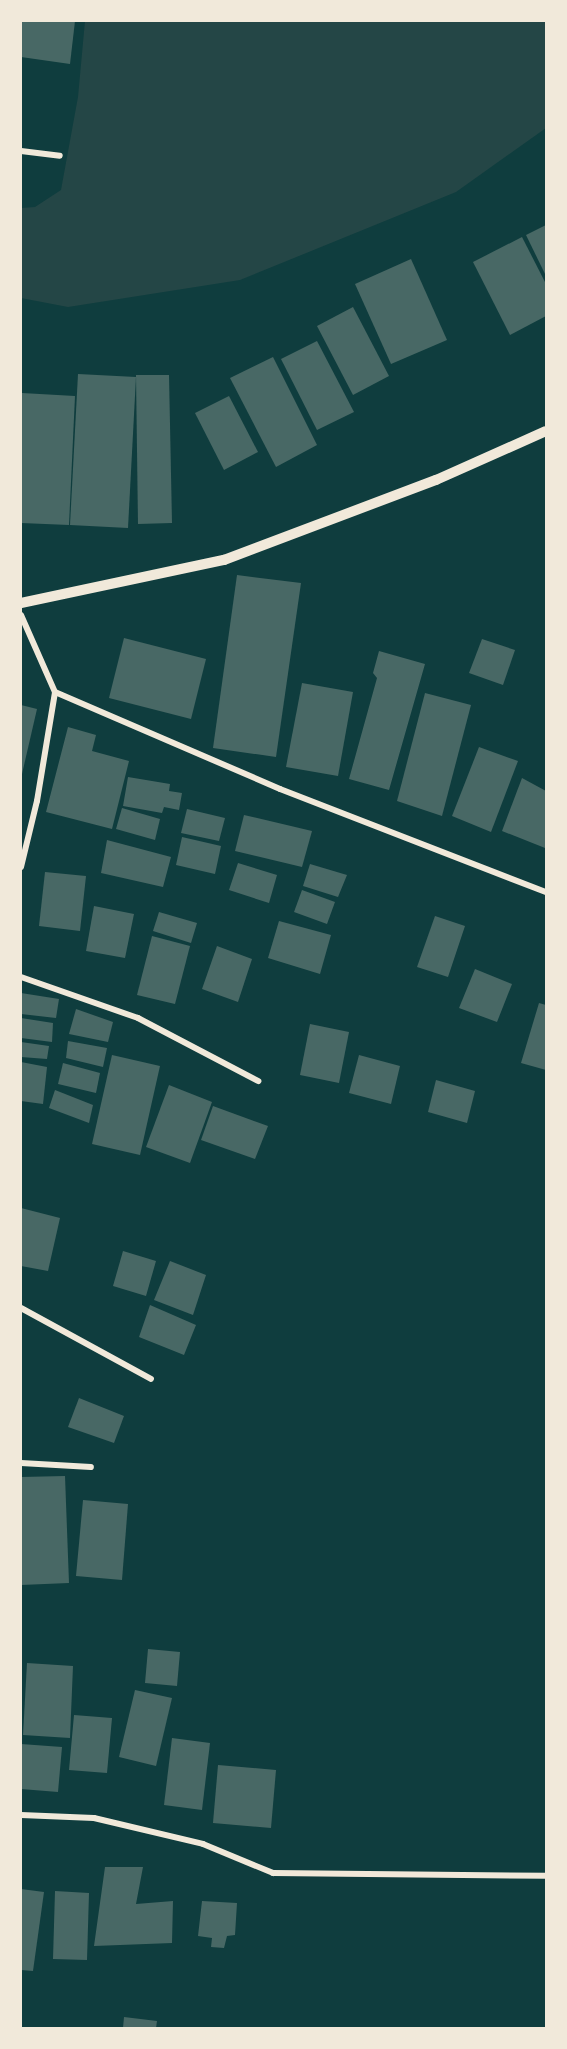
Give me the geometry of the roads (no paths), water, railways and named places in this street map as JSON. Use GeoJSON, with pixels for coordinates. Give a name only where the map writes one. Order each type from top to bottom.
{"type":"FeatureCollection","features":[{"type":"Feature","properties":{"kind":"street"},"geometry":{"type":"LineString","coordinates":[[21,152],[60,156]]}},
{"type":"Feature","properties":{"kind":"street"},"geometry":{"type":"LineString","coordinates":[[21,603],[224,560],[436,480],[546,431]]}},
{"type":"Feature","properties":{"kind":"street"},"geometry":{"type":"LineString","coordinates":[[21,615],[55,692],[37,801],[21,867]]}},
{"type":"Feature","properties":{"kind":"street"},"geometry":{"type":"LineString","coordinates":[[55,692],[280,789],[546,892]]}},
{"type":"Feature","properties":{"kind":"street"},"geometry":{"type":"LineString","coordinates":[[21,977],[138,1018],[258,1081]]}},
{"type":"Feature","properties":{"kind":"street"},"geometry":{"type":"LineString","coordinates":[[21,1308],[151,1379]]}},
{"type":"Feature","properties":{"kind":"street"},"geometry":{"type":"LineString","coordinates":[[21,1463],[91,1467]]}},
{"type":"Feature","properties":{"kind":"street"},"geometry":{"type":"LineString","coordinates":[[21,1815],[94,1818],[203,1844],[273,1873],[546,1876]]}}]}
